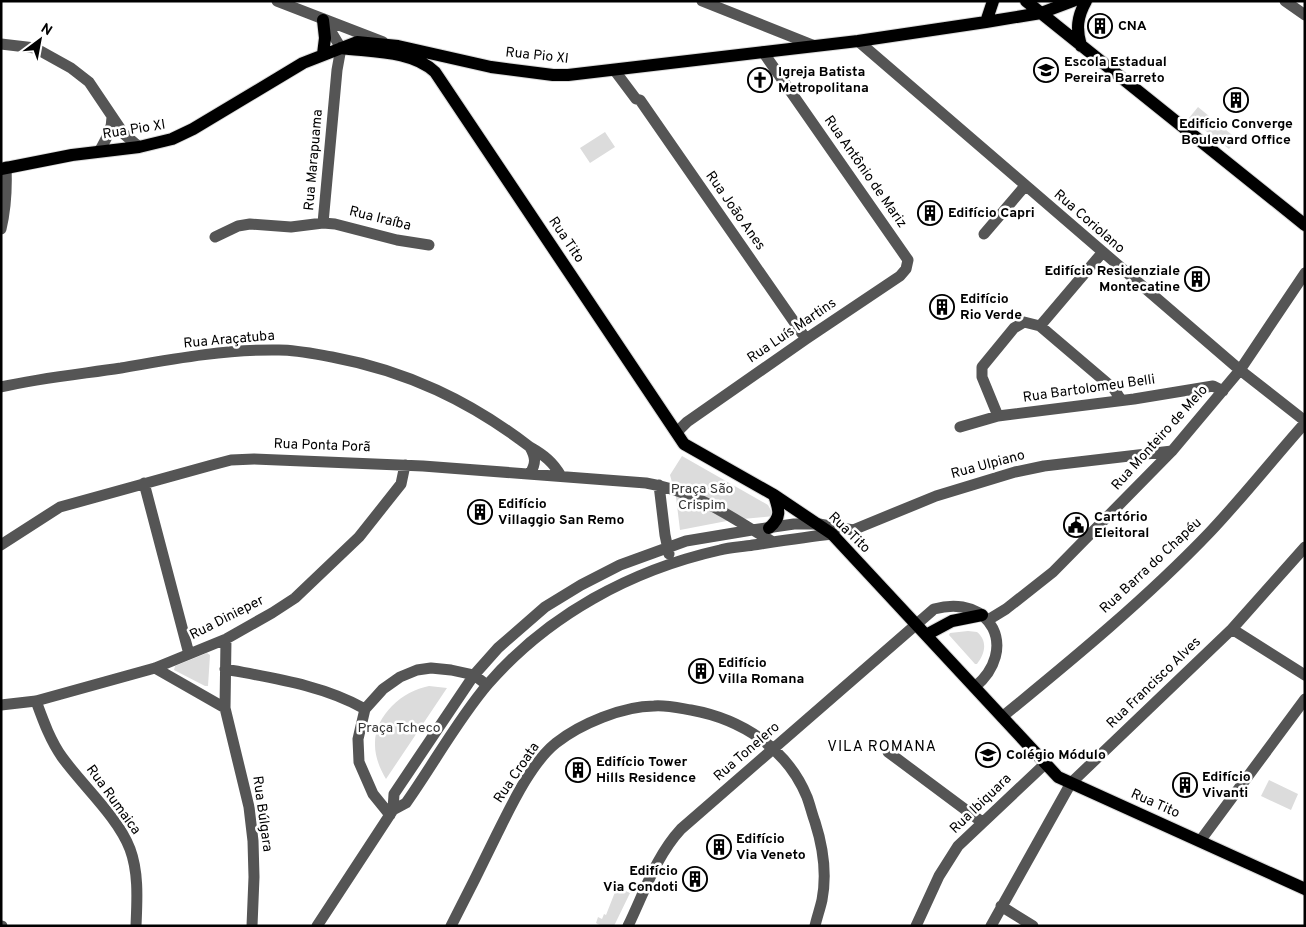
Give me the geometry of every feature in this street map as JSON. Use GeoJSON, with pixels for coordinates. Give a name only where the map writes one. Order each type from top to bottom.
{"type":"FeatureCollection","features":[{"type":"Feature","properties":{"kind":"main road"},"geometry":{"type":"LineString","coordinates":[[986,22],[993,1]]}},
{"type":"Feature","properties":{"kind":"main road"},"geometry":{"type":"LineString","coordinates":[[1026,1],[1305,225]]}},
{"type":"Feature","properties":{"kind":"main road","name":"Rua Pio XI"},"geometry":{"type":"LineString","coordinates":[[4,168],[100,150],[157,144],[183,135],[286,72],[323,54],[363,42],[389,44],[491,67],[554,75],[588,74],[858,41],[986,22],[1041,12],[1073,1]]}},
{"type":"Feature","properties":{"kind":"main road"},"geometry":{"type":"LineString","coordinates":[[1081,46],[1077,33],[1077,23],[1086,1]]}},
{"type":"Feature","properties":{"kind":"main road"},"geometry":{"type":"LineString","coordinates":[[323,20],[325,38],[323,54]]}},
{"type":"Feature","properties":{"kind":"main road","name":"Rua Pio XI"},"geometry":{"type":"LineString","coordinates":[[341,48],[384,53],[417,60],[429,66],[442,81]]}},
{"type":"Feature","properties":{"kind":"main road"},"geometry":{"type":"LineString","coordinates":[[442,81],[454,59]]}},
{"type":"Feature","properties":{"kind":"main road","name":"Rua Tito"},"geometry":{"type":"LineString","coordinates":[[442,81],[684,444],[774,495],[832,534],[1058,776],[1305,889]]}},
{"type":"Feature","properties":{"kind":"main road"},"geometry":{"type":"LineString","coordinates":[[769,528],[777,521],[779,514],[774,495]]}},
{"type":"Feature","properties":{"kind":"main road"},"geometry":{"type":"LineString","coordinates":[[926,636],[952,621],[985,618]]}},
{"type":"Feature","properties":{"kind":"street"},"geometry":{"type":"LineString","coordinates":[[277,1],[389,44]]}},
{"type":"Feature","properties":{"kind":"street"},"geometry":{"type":"LineString","coordinates":[[702,1],[815,46]]}},
{"type":"Feature","properties":{"kind":"street"},"geometry":{"type":"LineString","coordinates":[[1285,1],[1305,15]]}},
{"type":"Feature","properties":{"kind":"street"},"geometry":{"type":"LineString","coordinates":[[323,20],[341,48]]}},
{"type":"Feature","properties":{"kind":"street","name":"Rua Coriolano"},"geometry":{"type":"LineString","coordinates":[[858,41],[1102,253],[1240,370],[1305,422]]}},
{"type":"Feature","properties":{"kind":"street"},"geometry":{"type":"LineString","coordinates":[[1,44],[35,48],[71,68],[89,82],[99,94],[124,134],[139,147]]}},
{"type":"Feature","properties":{"kind":"street","name":"Rua Marapuama"},"geometry":{"type":"LineString","coordinates":[[215,237],[238,226],[250,224],[291,226],[323,223],[337,70],[341,48]]}},
{"type":"Feature","properties":{"kind":"street","name":"Rua Antônio de Mariz"},"geometry":{"type":"LineString","coordinates":[[763,52],[908,260]]}},
{"type":"Feature","properties":{"kind":"street","name":"Rua João Anes"},"geometry":{"type":"LineString","coordinates":[[620,70],[640,96],[640,100],[806,339]]}},
{"type":"Feature","properties":{"kind":"street"},"geometry":{"type":"LineString","coordinates":[[100,150],[109,135],[112,117]]}},
{"type":"Feature","properties":{"kind":"street"},"geometry":{"type":"LineString","coordinates":[[1,229],[6,211],[7,191],[4,168]]}},
{"type":"Feature","properties":{"kind":"street"},"geometry":{"type":"LineString","coordinates":[[984,234],[1025,186]]}},
{"type":"Feature","properties":{"kind":"street","name":"Rua Iraíba"},"geometry":{"type":"LineString","coordinates":[[323,223],[341,225],[397,240],[429,246]]}},
{"type":"Feature","properties":{"kind":"street"},"geometry":{"type":"LineString","coordinates":[[1040,326],[1102,253]]}},
{"type":"Feature","properties":{"kind":"street","name":"Rua Luís Martins"},"geometry":{"type":"LineString","coordinates":[[675,429],[900,276],[906,269],[908,260]]}},
{"type":"Feature","properties":{"kind":"street","name":"Rua Monteiro de Melo"},"geometry":{"type":"LineString","coordinates":[[985,618],[1006,609],[1053,572],[1172,451],[1240,370],[1305,273]]}},
{"type":"Feature","properties":{"kind":"street"},"geometry":{"type":"LineString","coordinates":[[998,416],[982,377],[982,367],[990,355],[1019,324],[1029,322],[1040,326],[1114,390],[1121,400]]}},
{"type":"Feature","properties":{"kind":"street","name":"Rua Araçatuba"},"geometry":{"type":"LineString","coordinates":[[1,388],[155,362],[233,352],[282,350],[344,359],[401,375],[447,394],[506,428],[530,447],[544,455],[554,464],[561,476]]}},
{"type":"Feature","properties":{"kind":"street","name":"Rua Bartolomeu Belli"},"geometry":{"type":"LineString","coordinates":[[960,427],[998,416],[1213,386],[1223,391]]}},
{"type":"Feature","properties":{"kind":"street","name":"Rua Barra do Chapéu"},"geometry":{"type":"LineString","coordinates":[[1002,716],[1108,627],[1203,539],[1253,484],[1305,422]]}},
{"type":"Feature","properties":{"kind":"street"},"geometry":{"type":"LineString","coordinates":[[530,447],[536,458],[530,474]]}},
{"type":"Feature","properties":{"kind":"street","name":"Rua Ulpiano"},"geometry":{"type":"LineString","coordinates":[[819,524],[849,530],[936,496],[1015,472],[1044,466],[1172,451]]}},
{"type":"Feature","properties":{"kind":"street","name":"Rua Ponta Porã"},"geometry":{"type":"LineString","coordinates":[[1,545],[60,507],[231,460],[405,465],[659,485]]}},
{"type":"Feature","properties":{"kind":"street","name":"Rua Dinieper"},"geometry":{"type":"LineString","coordinates":[[1,705],[36,701],[155,668],[226,639],[272,614],[295,598],[359,536],[401,484],[405,465]]}},
{"type":"Feature","properties":{"kind":"street"},"geometry":{"type":"LineString","coordinates":[[144,483],[189,654]]}},
{"type":"Feature","properties":{"kind":"street"},"geometry":{"type":"LineString","coordinates":[[672,563],[667,547],[659,485],[681,491],[724,511],[773,542]]}},
{"type":"Feature","properties":{"kind":"street"},"geometry":{"type":"LineString","coordinates":[[392,812],[394,794],[474,675],[512,634],[545,607],[580,585],[620,565],[686,541],[794,524],[819,524]]}},
{"type":"Feature","properties":{"kind":"street"},"geometry":{"type":"LineString","coordinates":[[849,552],[852,537],[859,527]]}},
{"type":"Feature","properties":{"kind":"street"},"geometry":{"type":"LineString","coordinates":[[316,926],[392,812],[406,803],[487,685],[525,647],[556,622],[626,582],[672,563],[722,549],[832,534]]}},
{"type":"Feature","properties":{"kind":"street","name":"Rua Francisco Alves"},"geometry":{"type":"LineString","coordinates":[[991,926],[1000,906],[1071,782],[1232,629],[1305,547]]}},
{"type":"Feature","properties":{"kind":"street"},"geometry":{"type":"LineString","coordinates":[[620,565],[626,582]]}},
{"type":"Feature","properties":{"kind":"street"},"geometry":{"type":"LineString","coordinates":[[580,585],[590,601]]}},
{"type":"Feature","properties":{"kind":"street","name":"Rua Tonelero"},"geometry":{"type":"LineString","coordinates":[[628,926],[661,855],[669,842],[681,829],[916,624],[934,609],[946,606],[972,610],[985,618]]}},
{"type":"Feature","properties":{"kind":"street"},"geometry":{"type":"LineString","coordinates":[[545,607],[556,622]]}},
{"type":"Feature","properties":{"kind":"street"},"geometry":{"type":"LineString","coordinates":[[975,687],[984,680],[996,655],[993,630],[985,618]]}},
{"type":"Feature","properties":{"kind":"street"},"geometry":{"type":"LineString","coordinates":[[1232,629],[1305,675]]}},
{"type":"Feature","properties":{"kind":"street"},"geometry":{"type":"LineString","coordinates":[[512,634],[525,647]]}},
{"type":"Feature","properties":{"kind":"street","name":"Rua Búlgara"},"geometry":{"type":"LineString","coordinates":[[226,639],[225,708],[249,807],[253,840],[252,926]]}},
{"type":"Feature","properties":{"kind":"street"},"geometry":{"type":"LineString","coordinates":[[155,668],[225,708]]}},
{"type":"Feature","properties":{"kind":"street"},"geometry":{"type":"LineString","coordinates":[[392,812],[373,794],[359,762],[358,739],[365,709],[383,689],[400,677],[417,670],[431,668],[451,670],[474,675],[487,685]]}},
{"type":"Feature","properties":{"kind":"street"},"geometry":{"type":"LineString","coordinates":[[225,669],[276,679],[334,694],[365,709]]}},
{"type":"Feature","properties":{"kind":"street"},"geometry":{"type":"LineString","coordinates":[[1200,841],[1305,699]]}},
{"type":"Feature","properties":{"kind":"street","name":"Rua Rumaica"},"geometry":{"type":"LineString","coordinates":[[36,701],[45,724],[62,757],[121,831],[130,849],[136,884],[136,926]]}},
{"type":"Feature","properties":{"kind":"street","name":"Rua Croata"},"geometry":{"type":"LineString","coordinates":[[451,926],[517,795],[537,764],[555,744],[586,724],[617,712],[653,706],[678,708],[726,719],[744,728],[774,749],[791,769],[807,796],[822,842],[824,871],[822,900],[815,926]]}},
{"type":"Feature","properties":{"kind":"street"},"geometry":{"type":"LineString","coordinates":[[888,752],[982,822]]}},
{"type":"Feature","properties":{"kind":"street","name":"Rua Ibiquara"},"geometry":{"type":"LineString","coordinates":[[916,926],[946,864],[958,846],[1046,763]]}},
{"type":"Feature","properties":{"kind":"street"},"geometry":{"type":"LineString","coordinates":[[1000,906],[1033,926]]}},
{"type":"Feature","properties":{"kind":"green space"},"geometry":{"type":"Polygon","coordinates":[[[1198,107],[1237,139],[1229,149],[1189,118],[1198,107]]]}},
{"type":"Feature","properties":{"kind":"green space"},"geometry":{"type":"Polygon","coordinates":[[[605,132],[615,147],[590,163],[580,148],[605,132]]]}},
{"type":"Feature","properties":{"kind":"green space","name":"Praça São Crispim"},"geometry":{"type":"Polygon","coordinates":[[[682,456],[768,505],[774,516],[732,520],[680,530],[676,497],[670,475],[682,456]]]}},
{"type":"Feature","properties":{"kind":"green space"},"geometry":{"type":"Polygon","coordinates":[[[977,632],[983,639],[984,648],[977,664],[949,635],[950,633],[977,632]]]}},
{"type":"Feature","properties":{"kind":"green space"},"geometry":{"type":"Polygon","coordinates":[[[207,653],[210,655],[208,686],[174,670],[175,666],[207,653]]]}},
{"type":"Feature","properties":{"kind":"green space","name":"Praça Tcheco"},"geometry":{"type":"Polygon","coordinates":[[[429,686],[447,688],[386,779],[378,763],[375,749],[379,724],[392,706],[400,699],[409,693],[429,686]]]}},
{"type":"Feature","properties":{"kind":"green space"},"geometry":{"type":"Polygon","coordinates":[[[1269,780],[1298,794],[1291,810],[1261,796],[1269,780]]]}},
{"type":"Feature","properties":{"kind":"green space"},"geometry":{"type":"Polygon","coordinates":[[[617,887],[630,893],[614,926],[601,926],[596,923],[598,917],[602,919],[604,914],[606,915],[617,887]]]}},
{"type":"Feature","properties":{"kind":"place","name":"CNA"},"geometry":{"type":"Point","coordinates":[1100,26]}},
{"type":"Feature","properties":{"kind":"place","name":"Escola Estadual Pereira Barreto"},"geometry":{"type":"Point","coordinates":[1046,70]}},
{"type":"Feature","properties":{"kind":"place","name":"Igreja Batista Metropolitana"},"geometry":{"type":"Point","coordinates":[760,80]}},
{"type":"Feature","properties":{"kind":"place","name":"Edifício Converge Boulevard Office"},"geometry":{"type":"Point","coordinates":[1236,100]}},
{"type":"Feature","properties":{"kind":"place","name":"Edifício Capri"},"geometry":{"type":"Point","coordinates":[930,213]}},
{"type":"Feature","properties":{"kind":"place","name":"Edifício Residenziale Montecatine"},"geometry":{"type":"Point","coordinates":[1197,279]}},
{"type":"Feature","properties":{"kind":"place","name":"Edifício Rio Verde"},"geometry":{"type":"Point","coordinates":[942,307]}},
{"type":"Feature","properties":{"kind":"place","name":"Edifício Villaggio San Remo"},"geometry":{"type":"Point","coordinates":[480,512]}},
{"type":"Feature","properties":{"kind":"place","name":"Cartório Eleitoral"},"geometry":{"type":"Point","coordinates":[1076,525]}},
{"type":"Feature","properties":{"kind":"place","name":"Edifício Villa Romana"},"geometry":{"type":"Point","coordinates":[701,671]}},
{"type":"Feature","properties":{"kind":"place","name":"Colégio Módulo"},"geometry":{"type":"Point","coordinates":[988,755]}},
{"type":"Feature","properties":{"kind":"place","name":"Edifício Tower Hills Residence"},"geometry":{"type":"Point","coordinates":[578,770]}},
{"type":"Feature","properties":{"kind":"place","name":"Edifício Vivanti"},"geometry":{"type":"Point","coordinates":[1185,785]}},
{"type":"Feature","properties":{"kind":"place","name":"Edifício Via Veneto"},"geometry":{"type":"Point","coordinates":[719,847]}},
{"type":"Feature","properties":{"kind":"place","name":"Edifício Via Condoti"},"geometry":{"type":"Point","coordinates":[695,879]}},
{"type":"Feature","properties":{"kind":"district","name":"VILA ROMANA"},"geometry":{"type":"Point","coordinates":[882,747]}}]}
